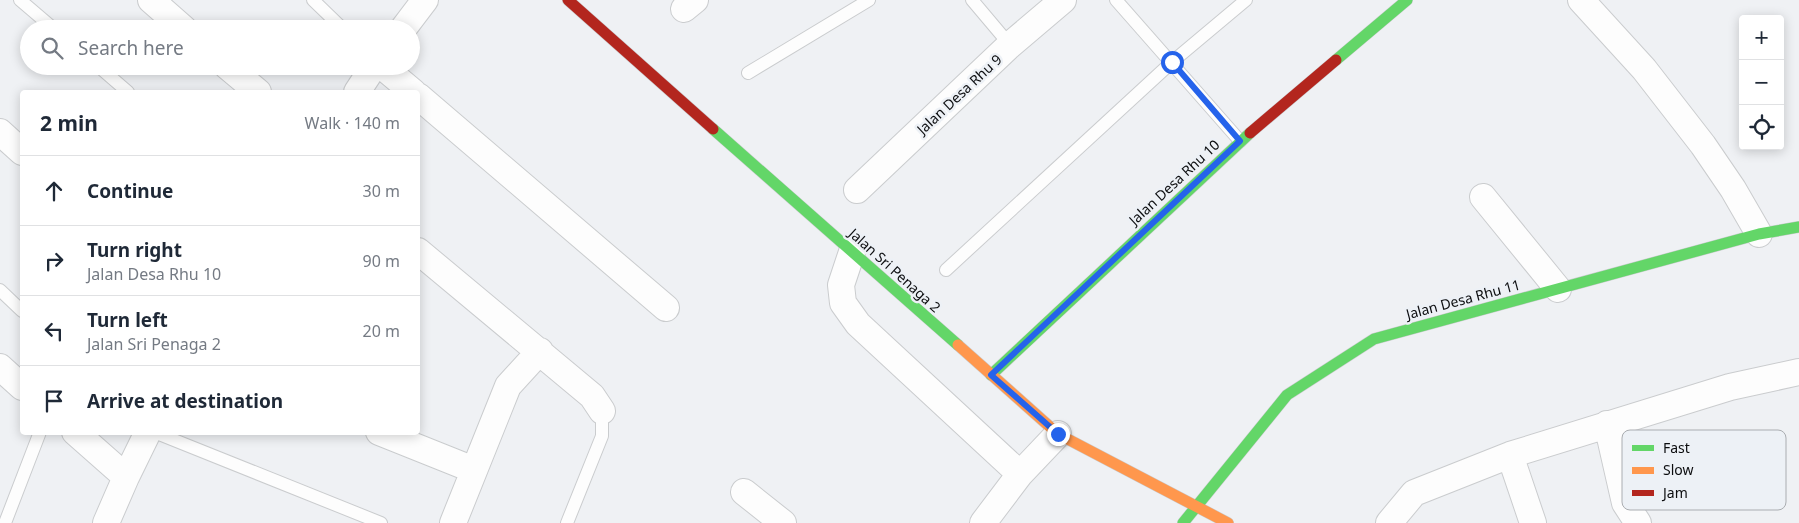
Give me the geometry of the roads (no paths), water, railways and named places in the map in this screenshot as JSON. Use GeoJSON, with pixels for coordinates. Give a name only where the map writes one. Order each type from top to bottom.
{"type":"FeatureCollection","features":[{"type":"Feature","properties":{"kind":"street"},"geometry":{"type":"LineString","coordinates":[[151,0],[174,20]]}},
{"type":"Feature","properties":{"kind":"street"},"geometry":{"type":"LineString","coordinates":[[409,20],[425,0]]}},
{"type":"Feature","properties":{"kind":"street","name":"Jalan Sri Penaga 2"},"geometry":{"type":"LineString","coordinates":[[568,0],[1058,434],[1228,523]]}},
{"type":"Feature","properties":{"kind":"street","name":"Jalan Desa Rhu 9"},"geometry":{"type":"LineString","coordinates":[[857,190],[1010,45],[1063,0]]}},
{"type":"Feature","properties":{"kind":"street","name":"Jalan Desa Rhu 10"},"geometry":{"type":"LineString","coordinates":[[991,375],[1240,141],[1407,0]]}},
{"type":"Feature","properties":{"kind":"street"},"geometry":{"type":"LineString","coordinates":[[1582,0],[1644,69],[1691,130],[1733,189],[1759,234]]}},
{"type":"Feature","properties":{"kind":"street"},"geometry":{"type":"LineString","coordinates":[[238,75],[256,90]]}},
{"type":"Feature","properties":{"kind":"street"},"geometry":{"type":"LineString","coordinates":[[358,90],[368,75]]}},
{"type":"Feature","properties":{"kind":"street"},"geometry":{"type":"LineString","coordinates":[[393,75],[411,90]]}},
{"type":"Feature","properties":{"kind":"street"},"geometry":{"type":"LineString","coordinates":[[420,98],[666,308]]}},
{"type":"Feature","properties":{"kind":"street"},"geometry":{"type":"LineString","coordinates":[[0,132],[20,150]]}},
{"type":"Feature","properties":{"kind":"street"},"geometry":{"type":"LineString","coordinates":[[1483,197],[1558,289]]}},
{"type":"Feature","properties":{"kind":"street","name":"Jalan Desa Rhu 11"},"geometry":{"type":"LineString","coordinates":[[1183,523],[1286,395],[1374,339],[1759,234],[1799,227]]}},
{"type":"Feature","properties":{"kind":"street"},"geometry":{"type":"LineString","coordinates":[[852,252],[841,285],[843,303],[858,324],[1020,474]]}},
{"type":"Feature","properties":{"kind":"street"},"geometry":{"type":"LineString","coordinates":[[420,253],[592,396],[602,411]]}},
{"type":"Feature","properties":{"kind":"street"},"geometry":{"type":"LineString","coordinates":[[453,523],[508,386],[540,351]]}},
{"type":"Feature","properties":{"kind":"street"},"geometry":{"type":"LineString","coordinates":[[0,367],[20,384]]}},
{"type":"Feature","properties":{"kind":"street"},"geometry":{"type":"LineString","coordinates":[[1389,523],[1414,493],[1510,455],[1730,387],[1799,372]]}},
{"type":"Feature","properties":{"kind":"street"},"geometry":{"type":"LineString","coordinates":[[1606,424],[1622,491]]}},
{"type":"Feature","properties":{"kind":"street"},"geometry":{"type":"LineString","coordinates":[[983,523],[1020,474],[1058,434]]}},
{"type":"Feature","properties":{"kind":"street"},"geometry":{"type":"LineString","coordinates":[[78,435],[126,477]]}},
{"type":"Feature","properties":{"kind":"street"},"geometry":{"type":"LineString","coordinates":[[106,523],[147,435]]}},
{"type":"Feature","properties":{"kind":"street"},"geometry":{"type":"LineString","coordinates":[[387,435],[474,470]]}},
{"type":"Feature","properties":{"kind":"street"},"geometry":{"type":"LineString","coordinates":[[1510,455],[1533,523]]}},
{"type":"Feature","properties":{"kind":"street"},"geometry":{"type":"LineString","coordinates":[[744,492],[783,523]]}},
{"type":"Feature","properties":{"kind":"street"},"geometry":{"type":"LineString","coordinates":[[1630,510],[1638,523]]}},
{"type":"Feature","properties":{"kind":"lane"},"geometry":{"type":"LineString","coordinates":[[20,0],[43,20]]}},
{"type":"Feature","properties":{"kind":"lane"},"geometry":{"type":"LineString","coordinates":[[313,0],[334,20]]}},
{"type":"Feature","properties":{"kind":"lane"},"geometry":{"type":"LineString","coordinates":[[748,73],[869,0]]}},
{"type":"Feature","properties":{"kind":"lane"},"geometry":{"type":"LineString","coordinates":[[972,0],[1010,45]]}},
{"type":"Feature","properties":{"kind":"lane"},"geometry":{"type":"LineString","coordinates":[[1116,0],[1240,141]]}},
{"type":"Feature","properties":{"kind":"lane"},"geometry":{"type":"LineString","coordinates":[[946,270],[1172,62],[1246,0]]}},
{"type":"Feature","properties":{"kind":"lane"},"geometry":{"type":"LineString","coordinates":[[108,75],[126,90]]}},
{"type":"Feature","properties":{"kind":"lane"},"geometry":{"type":"LineString","coordinates":[[0,290],[20,309]]}},
{"type":"Feature","properties":{"kind":"lane"},"geometry":{"type":"LineString","coordinates":[[567,523],[602,436],[602,411]]}},
{"type":"Feature","properties":{"kind":"lane"},"geometry":{"type":"LineString","coordinates":[[5,523],[39,435]]}},
{"type":"Feature","properties":{"kind":"lane"},"geometry":{"type":"LineString","coordinates":[[161,435],[381,523]]}}]}
